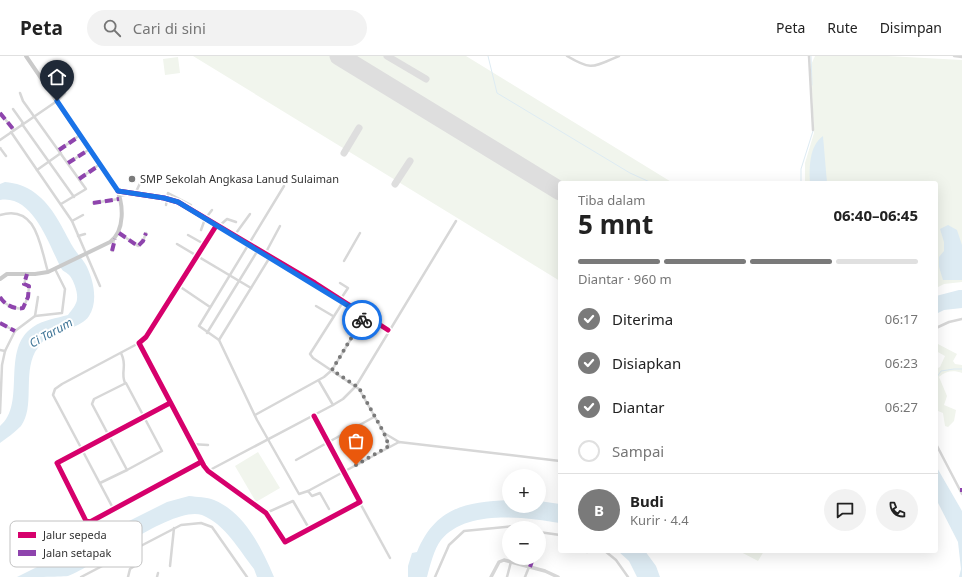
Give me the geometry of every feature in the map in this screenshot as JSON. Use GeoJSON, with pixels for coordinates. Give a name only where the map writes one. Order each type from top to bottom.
{"type":"FeatureCollection","features":[{"type":"Feature","properties":{"kind":"main road"},"geometry":{"type":"LineString","coordinates":[[0,278],[7,274],[48,272],[115,238],[121,227],[119,195],[59,100],[26,56]]}},
{"type":"Feature","properties":{"kind":"street"},"geometry":{"type":"LineString","coordinates":[[567,56],[587,66],[597,65],[619,56]]}},
{"type":"Feature","properties":{"kind":"street"},"geometry":{"type":"LineString","coordinates":[[809,56],[813,130]]}},
{"type":"Feature","properties":{"kind":"street"},"geometry":{"type":"LineString","coordinates":[[954,56],[962,57]]}},
{"type":"Feature","properties":{"kind":"street"},"geometry":{"type":"LineString","coordinates":[[20,93],[23,101],[86,190],[61,204]]}},
{"type":"Feature","properties":{"kind":"street"},"geometry":{"type":"LineString","coordinates":[[0,140],[59,100],[65,93]]}},
{"type":"Feature","properties":{"kind":"street"},"geometry":{"type":"LineString","coordinates":[[13,109],[74,197]]}},
{"type":"Feature","properties":{"kind":"street"},"geometry":{"type":"LineString","coordinates":[[0,113],[14,130]]}},
{"type":"Feature","properties":{"kind":"street"},"geometry":{"type":"LineString","coordinates":[[11,132],[72,221],[100,286]]}},
{"type":"Feature","properties":{"kind":"street"},"geometry":{"type":"LineString","coordinates":[[59,150],[81,135]]}},
{"type":"Feature","properties":{"kind":"street"},"geometry":{"type":"LineString","coordinates":[[0,148],[6,156]]}},
{"type":"Feature","properties":{"kind":"street"},"geometry":{"type":"LineString","coordinates":[[68,164],[90,148]]}},
{"type":"Feature","properties":{"kind":"street"},"geometry":{"type":"LineString","coordinates":[[37,170],[61,153]]}},
{"type":"Feature","properties":{"kind":"street"},"geometry":{"type":"LineString","coordinates":[[79,179],[100,164]]}},
{"type":"Feature","properties":{"kind":"street"},"geometry":{"type":"LineString","coordinates":[[135,194],[142,179]]}},
{"type":"Feature","properties":{"kind":"street"},"geometry":{"type":"LineString","coordinates":[[284,186],[247,244],[199,325],[207,333],[219,340],[255,416],[299,494],[308,491],[389,446],[399,442]]}},
{"type":"Feature","properties":{"kind":"street"},"geometry":{"type":"LineString","coordinates":[[166,205],[168,193],[191,205]]}},
{"type":"Feature","properties":{"kind":"street"},"geometry":{"type":"LineString","coordinates":[[93,203],[119,195],[131,194],[166,198],[178,202],[388,330]]}},
{"type":"Feature","properties":{"kind":"street"},"geometry":{"type":"LineString","coordinates":[[201,230],[205,219],[212,210]]}},
{"type":"Feature","properties":{"kind":"street"},"geometry":{"type":"LineString","coordinates":[[0,215],[16,213],[26,217],[35,231],[48,272]]}},
{"type":"Feature","properties":{"kind":"street"},"geometry":{"type":"LineString","coordinates":[[234,236],[250,214]]}},
{"type":"Feature","properties":{"kind":"street"},"geometry":{"type":"LineString","coordinates":[[72,221],[83,215]]}},
{"type":"Feature","properties":{"kind":"street"},"geometry":{"type":"LineString","coordinates":[[114,510],[55,401],[53,392],[62,384],[140,343],[146,337],[179,286],[196,256],[217,227],[227,219],[236,222]]}},
{"type":"Feature","properties":{"kind":"street"},"geometry":{"type":"LineString","coordinates":[[208,471],[314,416],[343,399],[356,386],[388,330],[456,221]]}},
{"type":"Feature","properties":{"kind":"street"},"geometry":{"type":"LineString","coordinates":[[265,254],[280,226]]}},
{"type":"Feature","properties":{"kind":"street"},"geometry":{"type":"LineString","coordinates":[[119,233],[137,246],[143,241],[146,233]]}},
{"type":"Feature","properties":{"kind":"street"},"geometry":{"type":"LineString","coordinates":[[344,262],[360,233]]}},
{"type":"Feature","properties":{"kind":"street"},"geometry":{"type":"LineString","coordinates":[[78,236],[85,234]]}},
{"type":"Feature","properties":{"kind":"street"},"geometry":{"type":"LineString","coordinates":[[188,235],[204,244]]}},
{"type":"Feature","properties":{"kind":"street"},"geometry":{"type":"LineString","coordinates":[[112,251],[115,238]]}},
{"type":"Feature","properties":{"kind":"street"},"geometry":{"type":"LineString","coordinates":[[178,244],[251,288]]}},
{"type":"Feature","properties":{"kind":"street"},"geometry":{"type":"LineString","coordinates":[[207,333],[258,250]]}},
{"type":"Feature","properties":{"kind":"street"},"geometry":{"type":"LineString","coordinates":[[219,340],[270,257]]}},
{"type":"Feature","properties":{"kind":"street"},"geometry":{"type":"LineString","coordinates":[[0,413],[2,408],[0,372],[5,351],[15,331],[35,316],[62,313],[65,289],[55,268]]}},
{"type":"Feature","properties":{"kind":"street"},"geometry":{"type":"LineString","coordinates":[[0,297],[3,302],[8,305],[23,308],[29,292],[29,286],[24,284],[27,274]]}},
{"type":"Feature","properties":{"kind":"street"},"geometry":{"type":"LineString","coordinates":[[340,283],[348,288],[334,316],[310,354],[356,386],[362,393],[384,433],[389,446]]}},
{"type":"Feature","properties":{"kind":"street"},"geometry":{"type":"LineString","coordinates":[[179,286],[210,307]]}},
{"type":"Feature","properties":{"kind":"street"},"geometry":{"type":"LineString","coordinates":[[35,316],[38,297]]}},
{"type":"Feature","properties":{"kind":"street"},"geometry":{"type":"LineString","coordinates":[[316,306],[334,316]]}},
{"type":"Feature","properties":{"kind":"street"},"geometry":{"type":"LineString","coordinates":[[255,416],[319,381],[332,370],[365,316]]}},
{"type":"Feature","properties":{"kind":"street"},"geometry":{"type":"LineString","coordinates":[[938,327],[949,322],[962,319]]}},
{"type":"Feature","properties":{"kind":"street"},"geometry":{"type":"LineString","coordinates":[[0,323],[15,331]]}},
{"type":"Feature","properties":{"kind":"street"},"geometry":{"type":"LineString","coordinates":[[140,343],[201,462],[208,471],[266,513],[285,542],[360,503]]}},
{"type":"Feature","properties":{"kind":"street"},"geometry":{"type":"LineString","coordinates":[[0,350],[5,351]]}},
{"type":"Feature","properties":{"kind":"street"},"geometry":{"type":"LineString","coordinates":[[100,483],[162,451],[145,417],[125,383],[123,375],[125,362],[121,353]]}},
{"type":"Feature","properties":{"kind":"street"},"geometry":{"type":"LineString","coordinates":[[319,381],[333,405]]}},
{"type":"Feature","properties":{"kind":"street"},"geometry":{"type":"LineString","coordinates":[[125,383],[92,401],[127,470]]}},
{"type":"Feature","properties":{"kind":"street"},"geometry":{"type":"LineString","coordinates":[[86,521],[57,465],[59,461],[170,403]]}},
{"type":"Feature","properties":{"kind":"street"},"geometry":{"type":"LineString","coordinates":[[314,416],[390,558]]}},
{"type":"Feature","properties":{"kind":"street"},"geometry":{"type":"LineString","coordinates":[[296,460],[374,417]]}},
{"type":"Feature","properties":{"kind":"street"},"geometry":{"type":"LineString","coordinates":[[384,433],[399,442],[558,461]]}},
{"type":"Feature","properties":{"kind":"street"},"geometry":{"type":"LineString","coordinates":[[191,444],[208,445]]}},
{"type":"Feature","properties":{"kind":"street"},"geometry":{"type":"LineString","coordinates":[[938,448],[962,494]]}},
{"type":"Feature","properties":{"kind":"street"},"geometry":{"type":"LineString","coordinates":[[92,521],[201,462]]}},
{"type":"Feature","properties":{"kind":"street"},"geometry":{"type":"LineString","coordinates":[[308,491],[312,496],[320,493],[329,509]]}},
{"type":"Feature","properties":{"kind":"street"},"geometry":{"type":"LineString","coordinates":[[266,513],[291,500],[310,530]]}},
{"type":"Feature","properties":{"kind":"street"},"geometry":{"type":"LineString","coordinates":[[142,545],[174,528],[189,522],[204,523],[212,527],[247,577]]}},
{"type":"Feature","properties":{"kind":"street"},"geometry":{"type":"LineString","coordinates":[[170,566],[174,528]]}},
{"type":"Feature","properties":{"kind":"street"},"geometry":{"type":"LineString","coordinates":[[435,577],[449,545],[460,533],[467,529],[502,528]]}},
{"type":"Feature","properties":{"kind":"street"},"geometry":{"type":"LineString","coordinates":[[546,533],[558,535]]}},
{"type":"Feature","properties":{"kind":"street"},"geometry":{"type":"LineString","coordinates":[[607,553],[616,560],[628,577]]}},
{"type":"Feature","properties":{"kind":"street"},"geometry":{"type":"LineString","coordinates":[[491,577],[502,560]]}},
{"type":"Feature","properties":{"kind":"street"},"geometry":{"type":"LineString","coordinates":[[507,577],[510,565]]}},
{"type":"Feature","properties":{"kind":"street"},"geometry":{"type":"LineString","coordinates":[[525,565],[558,577]]}},
{"type":"Feature","properties":{"kind":"street"},"geometry":{"type":"LineString","coordinates":[[80,577],[101,567]]}},
{"type":"Feature","properties":{"kind":"street"},"geometry":{"type":"LineString","coordinates":[[128,577],[130,569],[134,567]]}},
{"type":"Feature","properties":{"kind":"street"},"geometry":{"type":"LineString","coordinates":[[525,577],[530,567]]}},
{"type":"Feature","properties":{"kind":"street"},"geometry":{"type":"LineString","coordinates":[[157,577],[158,573]]}},
{"type":"Feature","properties":{"kind":"shaded area"},"geometry":{"type":"Polygon","coordinates":[[[193,56],[466,56],[670,181],[558,181],[558,280],[193,56]]]}},
{"type":"Feature","properties":{"kind":"shaded area"},"geometry":{"type":"Polygon","coordinates":[[[815,56],[887,56],[962,60],[962,282],[944,284],[938,287],[938,181],[805,181],[805,163],[814,133],[811,65],[815,56]]]}},
{"type":"Feature","properties":{"kind":"shaded area"},"geometry":{"type":"Polygon","coordinates":[[[178,57],[180,73],[165,75],[163,59],[178,57]]]}},
{"type":"Feature","properties":{"kind":"shaded area"},"geometry":{"type":"Polygon","coordinates":[[[938,344],[957,354],[953,361],[955,364],[962,365],[962,373],[944,373],[939,377],[947,396],[944,405],[956,410],[954,421],[948,427],[945,426],[943,413],[938,411],[938,368],[940,367],[945,356],[938,352],[938,344]]]}},
{"type":"Feature","properties":{"kind":"shaded area"},"geometry":{"type":"Polygon","coordinates":[[[258,452],[280,488],[256,502],[235,466],[258,452]]]}},
{"type":"Feature","properties":{"kind":"shaded area"},"geometry":{"type":"Polygon","coordinates":[[[743,553],[763,553],[758,561],[743,553]]]}},
{"type":"Feature","properties":{"kind":"water"},"geometry":{"type":"Polygon","coordinates":[[[823,136],[827,181],[810,181],[812,151],[818,140],[823,136]]]}},
{"type":"Feature","properties":{"kind":"water","name":"Ci Tarum"},"geometry":{"type":"Polygon","coordinates":[[[5,182],[28,188],[42,199],[52,211],[73,247],[87,267],[92,279],[94,298],[92,310],[85,320],[76,326],[48,336],[35,352],[30,371],[25,418],[21,426],[0,443],[0,426],[8,416],[12,404],[15,362],[23,337],[33,327],[41,323],[68,315],[77,301],[75,287],[71,278],[61,268],[45,235],[31,213],[22,205],[12,200],[0,200],[0,184],[5,182]]]}},
{"type":"Feature","properties":{"kind":"water"},"geometry":{"type":"Polygon","coordinates":[[[948,225],[957,230],[962,245],[962,280],[943,280],[939,267],[939,257],[944,251],[944,242],[940,229],[948,225]]]}},
{"type":"Feature","properties":{"kind":"water"},"geometry":{"type":"Polygon","coordinates":[[[962,290],[962,308],[944,310],[938,313],[938,295],[962,290]]]}},
{"type":"Feature","properties":{"kind":"water"},"geometry":{"type":"Polygon","coordinates":[[[938,469],[962,511],[962,577],[959,577],[961,569],[958,542],[938,503],[938,469]]]}},
{"type":"Feature","properties":{"kind":"water"},"geometry":{"type":"Polygon","coordinates":[[[189,496],[205,498],[214,500],[235,513],[251,532],[264,554],[274,577],[257,577],[254,569],[225,531],[210,519],[202,515],[189,514],[173,519],[142,534],[142,521],[129,521],[167,502],[189,496]]]}},
{"type":"Feature","properties":{"kind":"water"},"geometry":{"type":"Polygon","coordinates":[[[502,500],[502,513],[546,513],[546,502],[558,504],[558,523],[530,519],[497,518],[480,519],[465,523],[452,530],[441,540],[434,553],[427,577],[408,577],[408,566],[412,553],[417,552],[424,537],[433,526],[442,517],[453,510],[479,503],[502,500]]]}},
{"type":"Feature","properties":{"kind":"water"},"geometry":{"type":"Polygon","coordinates":[[[620,553],[646,553],[656,566],[660,577],[637,577],[629,561],[620,553]]]}},
{"type":"Feature","properties":{"kind":"water"},"geometry":{"type":"Polygon","coordinates":[[[37,567],[86,567],[68,576],[17,577],[37,567]]]}},
{"type":"Feature","properties":{"kind":"waterway"},"geometry":{"type":"LineString","coordinates":[[488,56],[497,93],[630,173],[648,181]]}},
{"type":"Feature","properties":{"kind":"waterway"},"geometry":{"type":"LineString","coordinates":[[811,56],[812,85]]}},
{"type":"Feature","properties":{"kind":"waterway"},"geometry":{"type":"LineString","coordinates":[[801,181],[801,169],[813,131]]}},
{"type":"Feature","properties":{"kind":"waterway"},"geometry":{"type":"LineString","coordinates":[[938,376],[941,371],[962,369]]}},
{"type":"Feature","properties":{"kind":"taxiway"},"geometry":{"type":"LineString","coordinates":[[387,56],[426,79]]}},
{"type":"Feature","properties":{"kind":"taxiway"},"geometry":{"type":"LineString","coordinates":[[344,153],[359,128]]}},
{"type":"Feature","properties":{"kind":"taxiway"},"geometry":{"type":"LineString","coordinates":[[395,184],[410,161]]}},
{"type":"Feature","properties":{"kind":"runway"},"geometry":{"type":"LineString","coordinates":[[339,56],[558,190]]}},
{"type":"Feature","properties":{"kind":"marked path"},"geometry":{"type":"LineString","coordinates":[[0,113],[14,130]]}},
{"type":"Feature","properties":{"kind":"marked path"},"geometry":{"type":"LineString","coordinates":[[59,150],[81,135]]}},
{"type":"Feature","properties":{"kind":"marked path"},"geometry":{"type":"LineString","coordinates":[[68,163],[90,149]]}},
{"type":"Feature","properties":{"kind":"marked path"},"geometry":{"type":"LineString","coordinates":[[79,179],[101,164]]}},
{"type":"Feature","properties":{"kind":"marked path"},"geometry":{"type":"LineString","coordinates":[[93,203],[119,199]]}},
{"type":"Feature","properties":{"kind":"marked path"},"geometry":{"type":"LineString","coordinates":[[119,233],[138,246],[143,241],[146,233]]}},
{"type":"Feature","properties":{"kind":"marked path"},"geometry":{"type":"LineString","coordinates":[[112,251],[115,239]]}},
{"type":"Feature","properties":{"kind":"marked path"},"geometry":{"type":"LineString","coordinates":[[0,297],[10,306],[23,308],[28,297],[29,286],[24,284],[27,274]]}},
{"type":"Feature","properties":{"kind":"marked path"},"geometry":{"type":"LineString","coordinates":[[0,323],[15,331]]}},
{"type":"Feature","properties":{"kind":"cycle path"},"geometry":{"type":"LineString","coordinates":[[118,191],[164,198],[178,202],[315,283],[388,330]]}},
{"type":"Feature","properties":{"kind":"cycle path"},"geometry":{"type":"LineString","coordinates":[[216,226],[146,337],[139,343],[204,466],[208,471],[266,513],[285,542],[360,502],[314,416]]}},
{"type":"Feature","properties":{"kind":"cycle path"},"geometry":{"type":"LineString","coordinates":[[86,521],[57,463],[170,403]]}},
{"type":"Feature","properties":{"kind":"cycle path"},"geometry":{"type":"LineString","coordinates":[[92,521],[201,462]]}},
{"type":"Feature","properties":{"kind":"way so far"},"geometry":{"type":"LineString","coordinates":[[356,465],[389,446],[384,433],[359,388],[332,370],[362,320]]}},
{"type":"Feature","properties":{"kind":"place","name":"SMP Sekolah Angkasa Lanud Sulaiman"},"geometry":{"type":"Point","coordinates":[132,179]}},
{"type":"Feature","properties":{"kind":"route"},"geometry":{"type":"LineString","coordinates":[[57,101],[118,191],[164,198],[178,202],[216,226],[315,283],[365,316],[362,320]]}}]}
